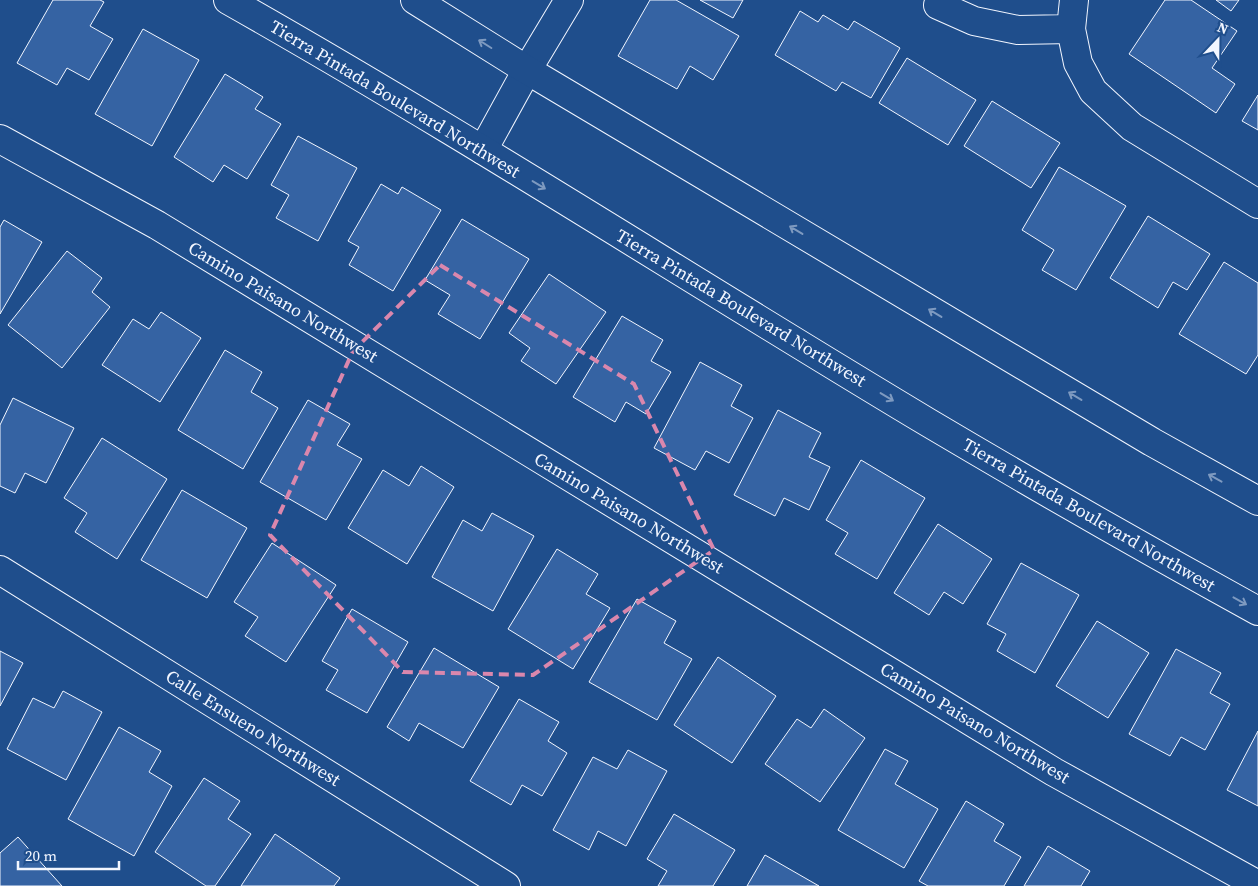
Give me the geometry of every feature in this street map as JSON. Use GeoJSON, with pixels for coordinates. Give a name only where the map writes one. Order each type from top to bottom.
{"type":"FeatureCollection","features":[{"type":"Feature","properties":{"kind":"street","name":"Tierra Pintada Boulevard Northwest"},"geometry":{"type":"LineString","coordinates":[[228,0],[483,150],[929,422],[1113,530],[1258,611]]}},
{"type":"Feature","properties":{"kind":"street"},"geometry":{"type":"LineString","coordinates":[[415,0],[527,70],[1152,442],[1258,501]]}},
{"type":"Feature","properties":{"kind":"street"},"geometry":{"type":"LineString","coordinates":[[483,150],[527,70],[569,0]]}},
{"type":"Feature","properties":{"kind":"street"},"geometry":{"type":"LineString","coordinates":[[1074,0],[1072,29],[1078,63],[1093,91],[1132,127],[1258,204]]}},
{"type":"Feature","properties":{"kind":"street"},"geometry":{"type":"LineString","coordinates":[[938,5],[974,22],[1018,30],[1072,29]]}},
{"type":"Feature","properties":{"kind":"street","name":"Camino Paisano Northwest"},"geometry":{"type":"LineString","coordinates":[[0,139],[157,225],[1054,772],[1258,885]]}},
{"type":"Feature","properties":{"kind":"street","name":"Calle Ensueno Northwest"},"geometry":{"type":"LineString","coordinates":[[0,570],[506,886]]}},
{"type":"Feature","properties":{"kind":"highlighted area"},"geometry":{"type":"Polygon","coordinates":[[[440,265],[634,384],[714,550],[533,675],[403,672],[270,535],[353,351],[440,265]]]}},
{"type":"Feature","properties":{"kind":"building"},"geometry":{"type":"Polygon","coordinates":[[[53,0],[100,0],[104,2],[90,26],[113,39],[89,80],[67,68],[57,85],[17,63],[53,0]]]}},
{"type":"Feature","properties":{"kind":"building"},"geometry":{"type":"Polygon","coordinates":[[[650,0],[676,0],[739,36],[713,80],[690,66],[677,89],[618,56],[650,0]]]}},
{"type":"Feature","properties":{"kind":"building"},"geometry":{"type":"Polygon","coordinates":[[[700,0],[743,0],[733,18],[700,0]]]}},
{"type":"Feature","properties":{"kind":"building"},"geometry":{"type":"Polygon","coordinates":[[[1165,0],[1191,0],[1237,31],[1212,68],[1235,84],[1216,113],[1129,54],[1165,0]]]}},
{"type":"Feature","properties":{"kind":"building"},"geometry":{"type":"Polygon","coordinates":[[[1216,0],[1239,0],[1231,11],[1216,0]]]}},
{"type":"Feature","properties":{"kind":"building"},"geometry":{"type":"Polygon","coordinates":[[[800,11],[818,22],[823,15],[848,30],[854,21],[900,48],[871,98],[842,82],[836,91],[775,55],[800,11]]]}},
{"type":"Feature","properties":{"kind":"building"},"geometry":{"type":"Polygon","coordinates":[[[143,29],[199,60],[152,146],[95,114],[143,29]]]}},
{"type":"Feature","properties":{"kind":"building"},"geometry":{"type":"Polygon","coordinates":[[[907,58],[976,100],[948,145],[879,103],[907,58]]]}},
{"type":"Feature","properties":{"kind":"building"},"geometry":{"type":"Polygon","coordinates":[[[225,74],[263,97],[255,109],[281,124],[247,179],[224,165],[213,182],[174,157],[225,74]]]}},
{"type":"Feature","properties":{"kind":"building"},"geometry":{"type":"Polygon","coordinates":[[[1258,95],[1258,130],[1242,121],[1258,95]]]}},
{"type":"Feature","properties":{"kind":"building"},"geometry":{"type":"Polygon","coordinates":[[[992,101],[1060,143],[1031,188],[964,146],[992,101]]]}},
{"type":"Feature","properties":{"kind":"building"},"geometry":{"type":"Polygon","coordinates":[[[298,136],[357,168],[318,241],[276,218],[289,195],[271,185],[298,136]]]}},
{"type":"Feature","properties":{"kind":"building"},"geometry":{"type":"Polygon","coordinates":[[[1059,167],[1126,206],[1076,290],[1042,270],[1054,250],[1022,230],[1059,167]]]}},
{"type":"Feature","properties":{"kind":"building"},"geometry":{"type":"Polygon","coordinates":[[[381,184],[398,194],[402,187],[441,210],[393,291],[349,265],[359,247],[348,241],[381,184]]]}},
{"type":"Feature","properties":{"kind":"building"},"geometry":{"type":"Polygon","coordinates":[[[1148,216],[1210,254],[1187,290],[1173,282],[1158,308],[1110,278],[1148,216]]]}},
{"type":"Feature","properties":{"kind":"building"},"geometry":{"type":"Polygon","coordinates":[[[462,219],[529,259],[480,339],[438,314],[450,295],[425,280],[462,219]]]}},
{"type":"Feature","properties":{"kind":"building"},"geometry":{"type":"Polygon","coordinates":[[[4,220],[42,242],[0,314],[0,227],[4,220]]]}},
{"type":"Feature","properties":{"kind":"building"},"geometry":{"type":"Polygon","coordinates":[[[67,251],[102,278],[92,292],[110,307],[62,368],[8,325],[67,251]]]}},
{"type":"Feature","properties":{"kind":"building"},"geometry":{"type":"Polygon","coordinates":[[[1224,262],[1258,283],[1258,355],[1246,374],[1179,334],[1224,262]]]}},
{"type":"Feature","properties":{"kind":"building"},"geometry":{"type":"Polygon","coordinates":[[[549,274],[606,312],[556,384],[521,361],[530,348],[509,333],[549,274]]]}},
{"type":"Feature","properties":{"kind":"building"},"geometry":{"type":"Polygon","coordinates":[[[161,312],[201,338],[160,402],[102,365],[133,319],[149,329],[161,312]]]}},
{"type":"Feature","properties":{"kind":"building"},"geometry":{"type":"Polygon","coordinates":[[[622,316],[663,340],[651,361],[671,372],[646,414],[626,402],[615,422],[573,397],[622,316]]]}},
{"type":"Feature","properties":{"kind":"building"},"geometry":{"type":"Polygon","coordinates":[[[225,350],[262,372],[251,392],[278,408],[243,469],[178,430],[225,350]]]}},
{"type":"Feature","properties":{"kind":"building"},"geometry":{"type":"Polygon","coordinates":[[[700,362],[742,385],[731,406],[753,418],[729,463],[706,451],[695,470],[654,448],[700,362]]]}},
{"type":"Feature","properties":{"kind":"building"},"geometry":{"type":"Polygon","coordinates":[[[13,398],[74,428],[46,483],[25,473],[15,493],[0,486],[0,425],[13,398]]]}},
{"type":"Feature","properties":{"kind":"building"},"geometry":{"type":"Polygon","coordinates":[[[308,400],[350,424],[337,445],[362,459],[326,520],[260,482],[308,400]]]}},
{"type":"Feature","properties":{"kind":"building"},"geometry":{"type":"Polygon","coordinates":[[[778,410],[821,433],[809,457],[830,467],[809,510],[784,498],[775,516],[734,495],[778,410]]]}},
{"type":"Feature","properties":{"kind":"building"},"geometry":{"type":"Polygon","coordinates":[[[102,438],[167,479],[117,559],[75,532],[87,513],[64,498],[102,438]]]}},
{"type":"Feature","properties":{"kind":"building"},"geometry":{"type":"Polygon","coordinates":[[[861,460],[925,498],[877,579],[835,554],[848,533],[826,520],[861,460]]]}},
{"type":"Feature","properties":{"kind":"building"},"geometry":{"type":"Polygon","coordinates":[[[421,466],[454,487],[407,564],[348,528],[383,470],[409,486],[421,466]]]}},
{"type":"Feature","properties":{"kind":"building"},"geometry":{"type":"Polygon","coordinates":[[[182,490],[247,528],[207,598],[141,560],[182,490]]]}},
{"type":"Feature","properties":{"kind":"building"},"geometry":{"type":"Polygon","coordinates":[[[492,513],[534,536],[493,611],[432,577],[463,520],[482,531],[492,513]]]}},
{"type":"Feature","properties":{"kind":"building"},"geometry":{"type":"Polygon","coordinates":[[[938,524],[992,559],[963,604],[944,592],[929,615],[894,593],[938,524]]]}},
{"type":"Feature","properties":{"kind":"building"},"geometry":{"type":"Polygon","coordinates":[[[272,543],[336,585],[286,662],[245,636],[258,617],[234,602],[272,543]]]}},
{"type":"Feature","properties":{"kind":"building"},"geometry":{"type":"Polygon","coordinates":[[[557,549],[598,574],[586,594],[610,608],[573,669],[508,629],[557,549]]]}},
{"type":"Feature","properties":{"kind":"building"},"geometry":{"type":"Polygon","coordinates":[[[1021,563],[1079,595],[1035,673],[997,651],[1006,634],[987,624],[1021,563]]]}},
{"type":"Feature","properties":{"kind":"building"},"geometry":{"type":"Polygon","coordinates":[[[637,599],[676,621],[664,643],[692,659],[657,720],[589,682],[637,599]]]}},
{"type":"Feature","properties":{"kind":"building"},"geometry":{"type":"Polygon","coordinates":[[[352,609],[408,642],[367,713],[326,690],[338,670],[322,661],[352,609]]]}},
{"type":"Feature","properties":{"kind":"building"},"geometry":{"type":"Polygon","coordinates":[[[1097,621],[1149,653],[1108,718],[1056,686],[1097,621]]]}},
{"type":"Feature","properties":{"kind":"building"},"geometry":{"type":"Polygon","coordinates":[[[434,648],[499,687],[463,748],[419,723],[409,741],[387,727],[434,648]]]}},
{"type":"Feature","properties":{"kind":"building"},"geometry":{"type":"Polygon","coordinates":[[[1176,649],[1221,673],[1210,693],[1230,704],[1205,750],[1181,737],[1170,756],[1129,734],[1176,649]]]}},
{"type":"Feature","properties":{"kind":"building"},"geometry":{"type":"Polygon","coordinates":[[[0,651],[23,663],[0,706],[0,651]]]}},
{"type":"Feature","properties":{"kind":"building"},"geometry":{"type":"Polygon","coordinates":[[[718,657],[776,696],[732,763],[674,725],[718,657]]]}},
{"type":"Feature","properties":{"kind":"building"},"geometry":{"type":"Polygon","coordinates":[[[63,691],[102,712],[66,780],[7,749],[33,698],[54,708],[63,691]]]}},
{"type":"Feature","properties":{"kind":"building"},"geometry":{"type":"Polygon","coordinates":[[[519,699],[559,722],[548,741],[567,753],[542,796],[522,785],[511,805],[470,781],[519,699]]]}},
{"type":"Feature","properties":{"kind":"building"},"geometry":{"type":"Polygon","coordinates":[[[824,709],[865,738],[820,802],[765,764],[797,719],[811,728],[824,709]]]}},
{"type":"Feature","properties":{"kind":"building"},"geometry":{"type":"Polygon","coordinates":[[[119,727],[161,751],[149,772],[172,786],[134,856],[68,819],[119,727]]]}},
{"type":"Feature","properties":{"kind":"building"},"geometry":{"type":"Polygon","coordinates":[[[1258,731],[1258,806],[1227,790],[1258,731]]]}},
{"type":"Feature","properties":{"kind":"building"},"geometry":{"type":"Polygon","coordinates":[[[885,749],[908,761],[895,784],[938,809],[904,868],[838,830],[885,749]]]}},
{"type":"Feature","properties":{"kind":"building"},"geometry":{"type":"Polygon","coordinates":[[[628,750],[667,771],[626,846],[598,831],[589,850],[553,830],[593,757],[617,769],[628,750]]]}},
{"type":"Feature","properties":{"kind":"building"},"geometry":{"type":"Polygon","coordinates":[[[204,778],[240,801],[228,819],[251,834],[215,886],[206,886],[155,852],[204,778]]]}},
{"type":"Feature","properties":{"kind":"building"},"geometry":{"type":"Polygon","coordinates":[[[966,801],[1004,824],[994,841],[1021,857],[1004,886],[928,886],[919,881],[966,801]]]}},
{"type":"Feature","properties":{"kind":"building"},"geometry":{"type":"Polygon","coordinates":[[[674,814],[735,850],[713,886],[658,886],[667,871],[647,859],[674,814]]]}},
{"type":"Feature","properties":{"kind":"building"},"geometry":{"type":"Polygon","coordinates":[[[275,834],[340,878],[334,886],[241,886],[275,834]]]}},
{"type":"Feature","properties":{"kind":"building"},"geometry":{"type":"Polygon","coordinates":[[[18,837],[62,886],[0,886],[0,853],[18,837]]]}},
{"type":"Feature","properties":{"kind":"building"},"geometry":{"type":"Polygon","coordinates":[[[1048,846],[1090,871],[1081,886],[1024,886],[1048,846]]]}},
{"type":"Feature","properties":{"kind":"building"},"geometry":{"type":"Polygon","coordinates":[[[765,855],[819,886],[747,886],[765,855]]]}}]}
